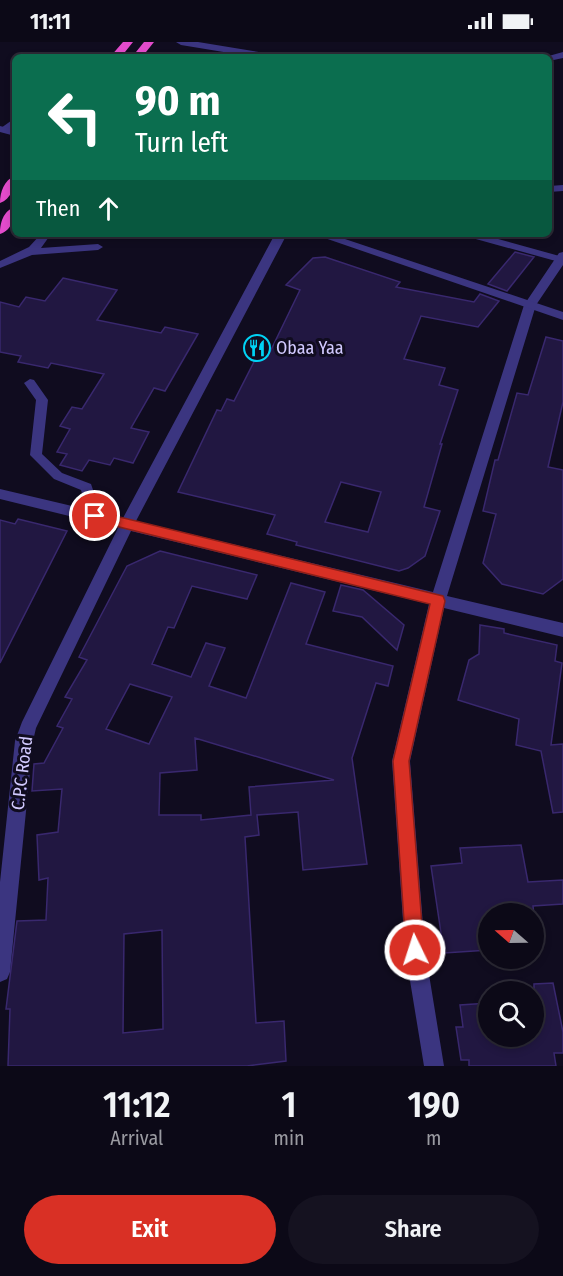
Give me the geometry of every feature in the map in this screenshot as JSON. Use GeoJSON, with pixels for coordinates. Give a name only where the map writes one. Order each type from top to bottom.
{"type":"FeatureCollection","features":[{"type":"Feature","properties":{"kind":"highway"},"geometry":{"type":"LineString","coordinates":[[118,54],[128,42]]}},
{"type":"Feature","properties":{"kind":"highway"},"geometry":{"type":"LineString","coordinates":[[139,54],[149,42]]}},
{"type":"Feature","properties":{"kind":"highway"},"geometry":{"type":"LineString","coordinates":[[0,199],[12,184]]}},
{"type":"Feature","properties":{"kind":"highway"},"geometry":{"type":"LineString","coordinates":[[0,230],[12,215]]}},
{"type":"Feature","properties":{"kind":"street"},"geometry":{"type":"LineString","coordinates":[[181,42],[254,54]]}},
{"type":"Feature","properties":{"kind":"street","name":"C.P.C Road"},"geometry":{"type":"LineString","coordinates":[[0,972],[24,741],[28,727],[127,524],[279,237]]}},
{"type":"Feature","properties":{"kind":"street"},"geometry":{"type":"LineString","coordinates":[[328,237],[563,316]]}},
{"type":"Feature","properties":{"kind":"street"},"geometry":{"type":"LineString","coordinates":[[434,1066],[415,950],[401,761],[438,601],[530,305],[562,258]]}},
{"type":"Feature","properties":{"kind":"street"},"geometry":{"type":"LineString","coordinates":[[0,494],[563,630]]}},
{"type":"Feature","properties":{"kind":"lane"},"geometry":{"type":"LineString","coordinates":[[0,265],[29,252],[45,237]]}},
{"type":"Feature","properties":{"kind":"lane"},"geometry":{"type":"LineString","coordinates":[[481,237],[562,258]]}},
{"type":"Feature","properties":{"kind":"lane"},"geometry":{"type":"LineString","coordinates":[[29,252],[98,247]]}},
{"type":"Feature","properties":{"kind":"lane"},"geometry":{"type":"LineString","coordinates":[[30,383],[42,400],[36,455],[58,476],[86,487],[95,516]]}},
{"type":"Feature","properties":{"kind":"building"},"geometry":{"type":"Polygon","coordinates":[[[515,252],[534,257],[507,291],[488,284],[515,252]]]}},
{"type":"Feature","properties":{"kind":"building"},"geometry":{"type":"Polygon","coordinates":[[[325,257],[400,282],[396,287],[474,302],[480,294],[499,301],[478,327],[421,316],[404,359],[445,368],[439,385],[458,390],[440,444],[442,444],[424,507],[440,511],[425,556],[408,568],[399,571],[296,545],[297,542],[267,534],[275,515],[178,492],[217,410],[221,411],[227,399],[234,401],[258,354],[268,356],[300,290],[286,285],[313,258],[325,257]],[[341,482],[325,522],[368,532],[381,492],[341,482]]]}},
{"type":"Feature","properties":{"kind":"building"},"geometry":{"type":"Polygon","coordinates":[[[63,278],[117,290],[97,320],[161,333],[165,327],[198,334],[165,391],[154,388],[131,428],[149,432],[133,463],[114,458],[110,465],[89,460],[82,471],[60,465],[67,454],[57,452],[70,429],[60,426],[72,407],[82,409],[104,374],[51,363],[48,368],[18,362],[21,356],[0,352],[0,302],[19,307],[26,297],[45,301],[63,278]]]}},
{"type":"Feature","properties":{"kind":"building"},"geometry":{"type":"Polygon","coordinates":[[[546,337],[563,341],[563,402],[548,467],[563,470],[563,579],[543,594],[502,584],[483,563],[496,514],[483,511],[495,460],[498,460],[517,393],[528,395],[546,337]]]}},
{"type":"Feature","properties":{"kind":"building"},"geometry":{"type":"Polygon","coordinates":[[[18,519],[67,531],[0,663],[0,520],[15,524],[18,519]]]}},
{"type":"Feature","properties":{"kind":"building"},"geometry":{"type":"Polygon","coordinates":[[[160,551],[257,575],[247,599],[192,586],[174,628],[168,627],[152,664],[191,677],[206,643],[225,648],[209,686],[246,698],[291,583],[325,592],[306,644],[393,666],[388,686],[376,683],[352,758],[367,864],[303,870],[298,812],[257,815],[259,835],[245,837],[256,1023],[284,1021],[286,1061],[247,1066],[8,1066],[10,1009],[6,1009],[17,921],[46,920],[48,878],[39,880],[37,835],[58,832],[62,789],[32,791],[34,764],[44,763],[63,728],[57,726],[72,699],[65,697],[87,660],[79,657],[127,566],[160,551]],[[130,684],[106,729],[149,744],[172,697],[130,684]],[[195,738],[197,770],[160,773],[159,815],[201,815],[201,820],[251,815],[249,787],[334,780],[195,738]],[[162,930],[124,934],[123,1033],[163,1029],[162,930]]]}},
{"type":"Feature","properties":{"kind":"building"},"geometry":{"type":"Polygon","coordinates":[[[341,585],[363,590],[404,625],[397,650],[362,617],[333,611],[341,585]]]}},
{"type":"Feature","properties":{"kind":"building"},"geometry":{"type":"Polygon","coordinates":[[[480,625],[504,629],[504,633],[557,645],[555,661],[562,663],[551,745],[563,744],[563,812],[553,813],[541,751],[516,745],[519,719],[458,700],[469,660],[479,654],[480,625]]]}},
{"type":"Feature","properties":{"kind":"building"},"geometry":{"type":"Polygon","coordinates":[[[521,845],[528,882],[563,880],[563,904],[478,903],[478,951],[444,953],[431,866],[462,863],[460,848],[521,845]]]}},
{"type":"Feature","properties":{"kind":"building"},"geometry":{"type":"Polygon","coordinates":[[[544,983],[553,983],[563,1032],[563,1053],[554,1053],[556,1066],[469,1066],[469,1060],[461,1060],[456,1027],[463,1027],[460,1005],[478,1004],[478,1047],[544,1047],[544,983]]]}},
{"type":"Feature","properties":{"kind":"place","name":"Obaa Yaa"},"geometry":{"type":"Point","coordinates":[257,348]}},
{"type":"Feature","properties":{"kind":"route"},"geometry":{"type":"LineString","coordinates":[[95,516],[438,601],[401,761],[415,950]]}}]}
